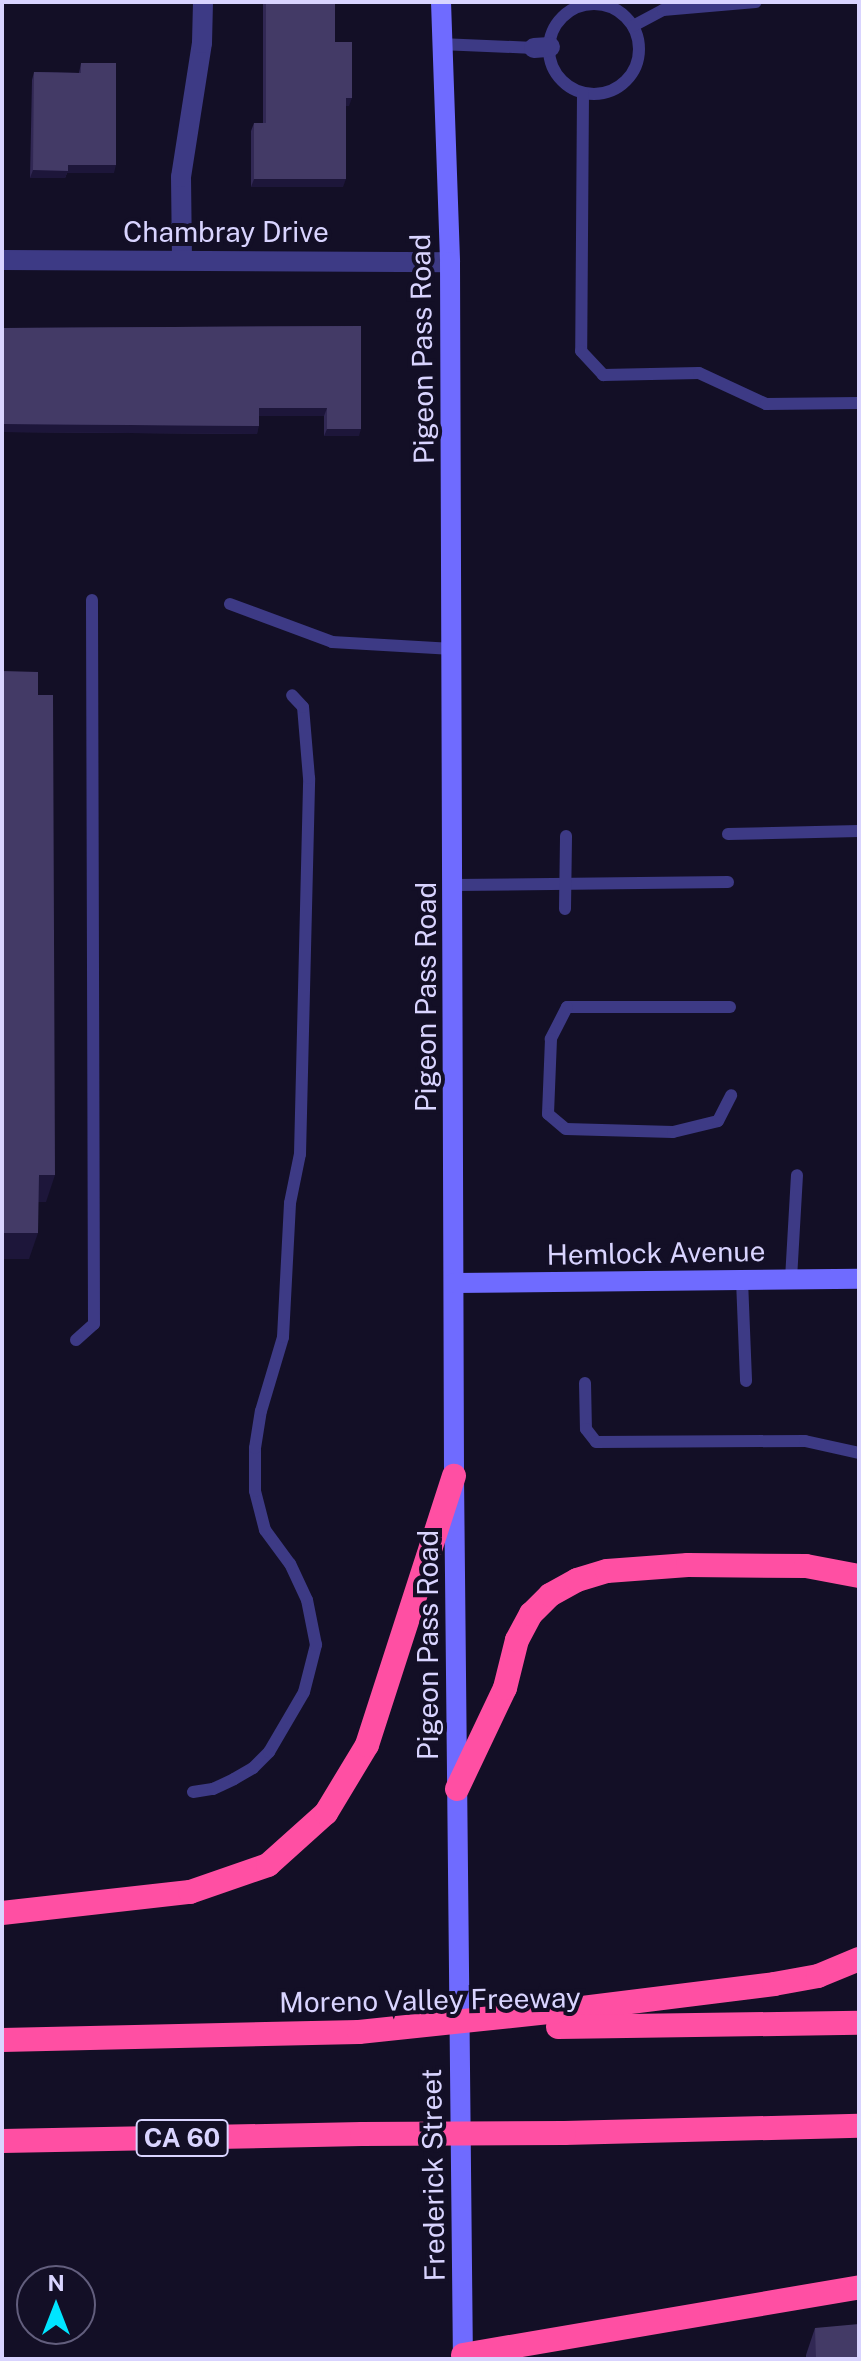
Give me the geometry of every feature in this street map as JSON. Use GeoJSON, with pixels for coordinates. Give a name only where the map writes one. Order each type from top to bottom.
{"type":"FeatureCollection","features":[{"type":"Feature","properties":{"kind":"highway"},"geometry":{"type":"LineString","coordinates":[[2,1913],[190,1892],[268,1865],[326,1813],[367,1745],[454,1476]]}},
{"type":"Feature","properties":{"kind":"highway"},"geometry":{"type":"LineString","coordinates":[[457,1789],[505,1688],[517,1640],[531,1614],[550,1595],[577,1580],[607,1571],[688,1565],[806,1566],[859,1576]]}},
{"type":"Feature","properties":{"kind":"highway"},"geometry":{"type":"LineString","coordinates":[[558,2019],[818,1976],[859,1959]]}},
{"type":"Feature","properties":{"kind":"highway","name":"Moreno Valley Freeway"},"geometry":{"type":"LineString","coordinates":[[2,2040],[359,2032],[558,2019],[859,2023]]}},
{"type":"Feature","properties":{"kind":"highway","name":"CA 60"},"geometry":{"type":"LineString","coordinates":[[2,2141],[859,2126]]}},
{"type":"Feature","properties":{"kind":"highway"},"geometry":{"type":"LineString","coordinates":[[463,2357],[859,2287]]}},
{"type":"Feature","properties":{"kind":"main road","name":"Pigeon Pass Road"},"geometry":{"type":"LineString","coordinates":[[441,2],[440,44],[450,262],[454,1476],[460,1991]]}},
{"type":"Feature","properties":{"kind":"main road","name":"Hemlock Avenue"},"geometry":{"type":"LineString","coordinates":[[454,1283],[859,1279]]}},
{"type":"Feature","properties":{"kind":"main road","name":"Frederick Street"},"geometry":{"type":"LineString","coordinates":[[460,1991],[463,2357]]}},
{"type":"Feature","properties":{"kind":"street"},"geometry":{"type":"LineString","coordinates":[[182,259],[181,177],[202,43],[203,2]]}},
{"type":"Feature","properties":{"kind":"street","name":"Chambray Drive"},"geometry":{"type":"LineString","coordinates":[[2,260],[450,262]]}},
{"type":"Feature","properties":{"kind":"lane"},"geometry":{"type":"LineString","coordinates":[[633,26],[663,10],[756,2]]}},
{"type":"Feature","properties":{"kind":"lane"},"geometry":{"type":"LineString","coordinates":[[605,5],[621,13],[633,26],[639,42],[639,60],[631,76],[609,91],[583,93],[567,86],[555,72],[542,47],[568,6],[605,5]]}},
{"type":"Feature","properties":{"kind":"lane"},"geometry":{"type":"LineString","coordinates":[[440,44],[542,47]]}},
{"type":"Feature","properties":{"kind":"lane"},"geometry":{"type":"LineString","coordinates":[[583,93],[581,351],[603,375],[699,373],[766,404],[859,403]]}},
{"type":"Feature","properties":{"kind":"lane"},"geometry":{"type":"LineString","coordinates":[[76,1340],[94,1324],[92,600]]}},
{"type":"Feature","properties":{"kind":"lane"},"geometry":{"type":"LineString","coordinates":[[230,604],[332,642],[453,649]]}},
{"type":"Feature","properties":{"kind":"lane"},"geometry":{"type":"LineString","coordinates":[[193,1792],[213,1789],[234,1779],[253,1768],[269,1752],[304,1692],[316,1645],[307,1600],[290,1564],[265,1530],[255,1491],[255,1448],[261,1411],[283,1337],[290,1203],[300,1154],[309,778],[303,707],[292,695]]}},
{"type":"Feature","properties":{"kind":"lane"},"geometry":{"type":"LineString","coordinates":[[728,834],[859,831]]}},
{"type":"Feature","properties":{"kind":"lane"},"geometry":{"type":"LineString","coordinates":[[565,909],[566,836]]}},
{"type":"Feature","properties":{"kind":"lane"},"geometry":{"type":"LineString","coordinates":[[453,885],[728,882]]}},
{"type":"Feature","properties":{"kind":"lane"},"geometry":{"type":"LineString","coordinates":[[730,1007],[567,1007],[551,1039],[548,1114],[566,1129],[673,1132],[718,1121],[731,1095]]}},
{"type":"Feature","properties":{"kind":"lane"},"geometry":{"type":"LineString","coordinates":[[791,1279],[797,1175]]}},
{"type":"Feature","properties":{"kind":"lane"},"geometry":{"type":"LineString","coordinates":[[742,1280],[746,1381]]}},
{"type":"Feature","properties":{"kind":"lane"},"geometry":{"type":"LineString","coordinates":[[585,1383],[586,1429],[596,1442],[805,1441],[859,1453]]}},
{"type":"Feature","properties":{"kind":"building"},"geometry":{"type":"Polygon","coordinates":[[[266,2],[335,2],[335,42],[352,42],[352,98],[346,98],[346,179],[254,179],[254,123],[266,123],[266,2]]]}},
{"type":"Feature","properties":{"kind":"building"},"geometry":{"type":"Polygon","coordinates":[[[81,63],[116,63],[116,165],[68,165],[68,171],[33,170],[34,72],[81,73],[81,63]]]}},
{"type":"Feature","properties":{"kind":"building"},"geometry":{"type":"Polygon","coordinates":[[[361,326],[361,429],[327,429],[327,408],[259,408],[259,426],[2,424],[2,328],[361,326]]]}},
{"type":"Feature","properties":{"kind":"building"},"geometry":{"type":"Polygon","coordinates":[[[2,671],[38,672],[38,695],[53,695],[55,1175],[39,1175],[38,1233],[2,1233],[2,671]]]}},
{"type":"Feature","properties":{"kind":"building"},"geometry":{"type":"Polygon","coordinates":[[[859,2324],[859,2359],[816,2359],[815,2328],[859,2324]]]}}]}
